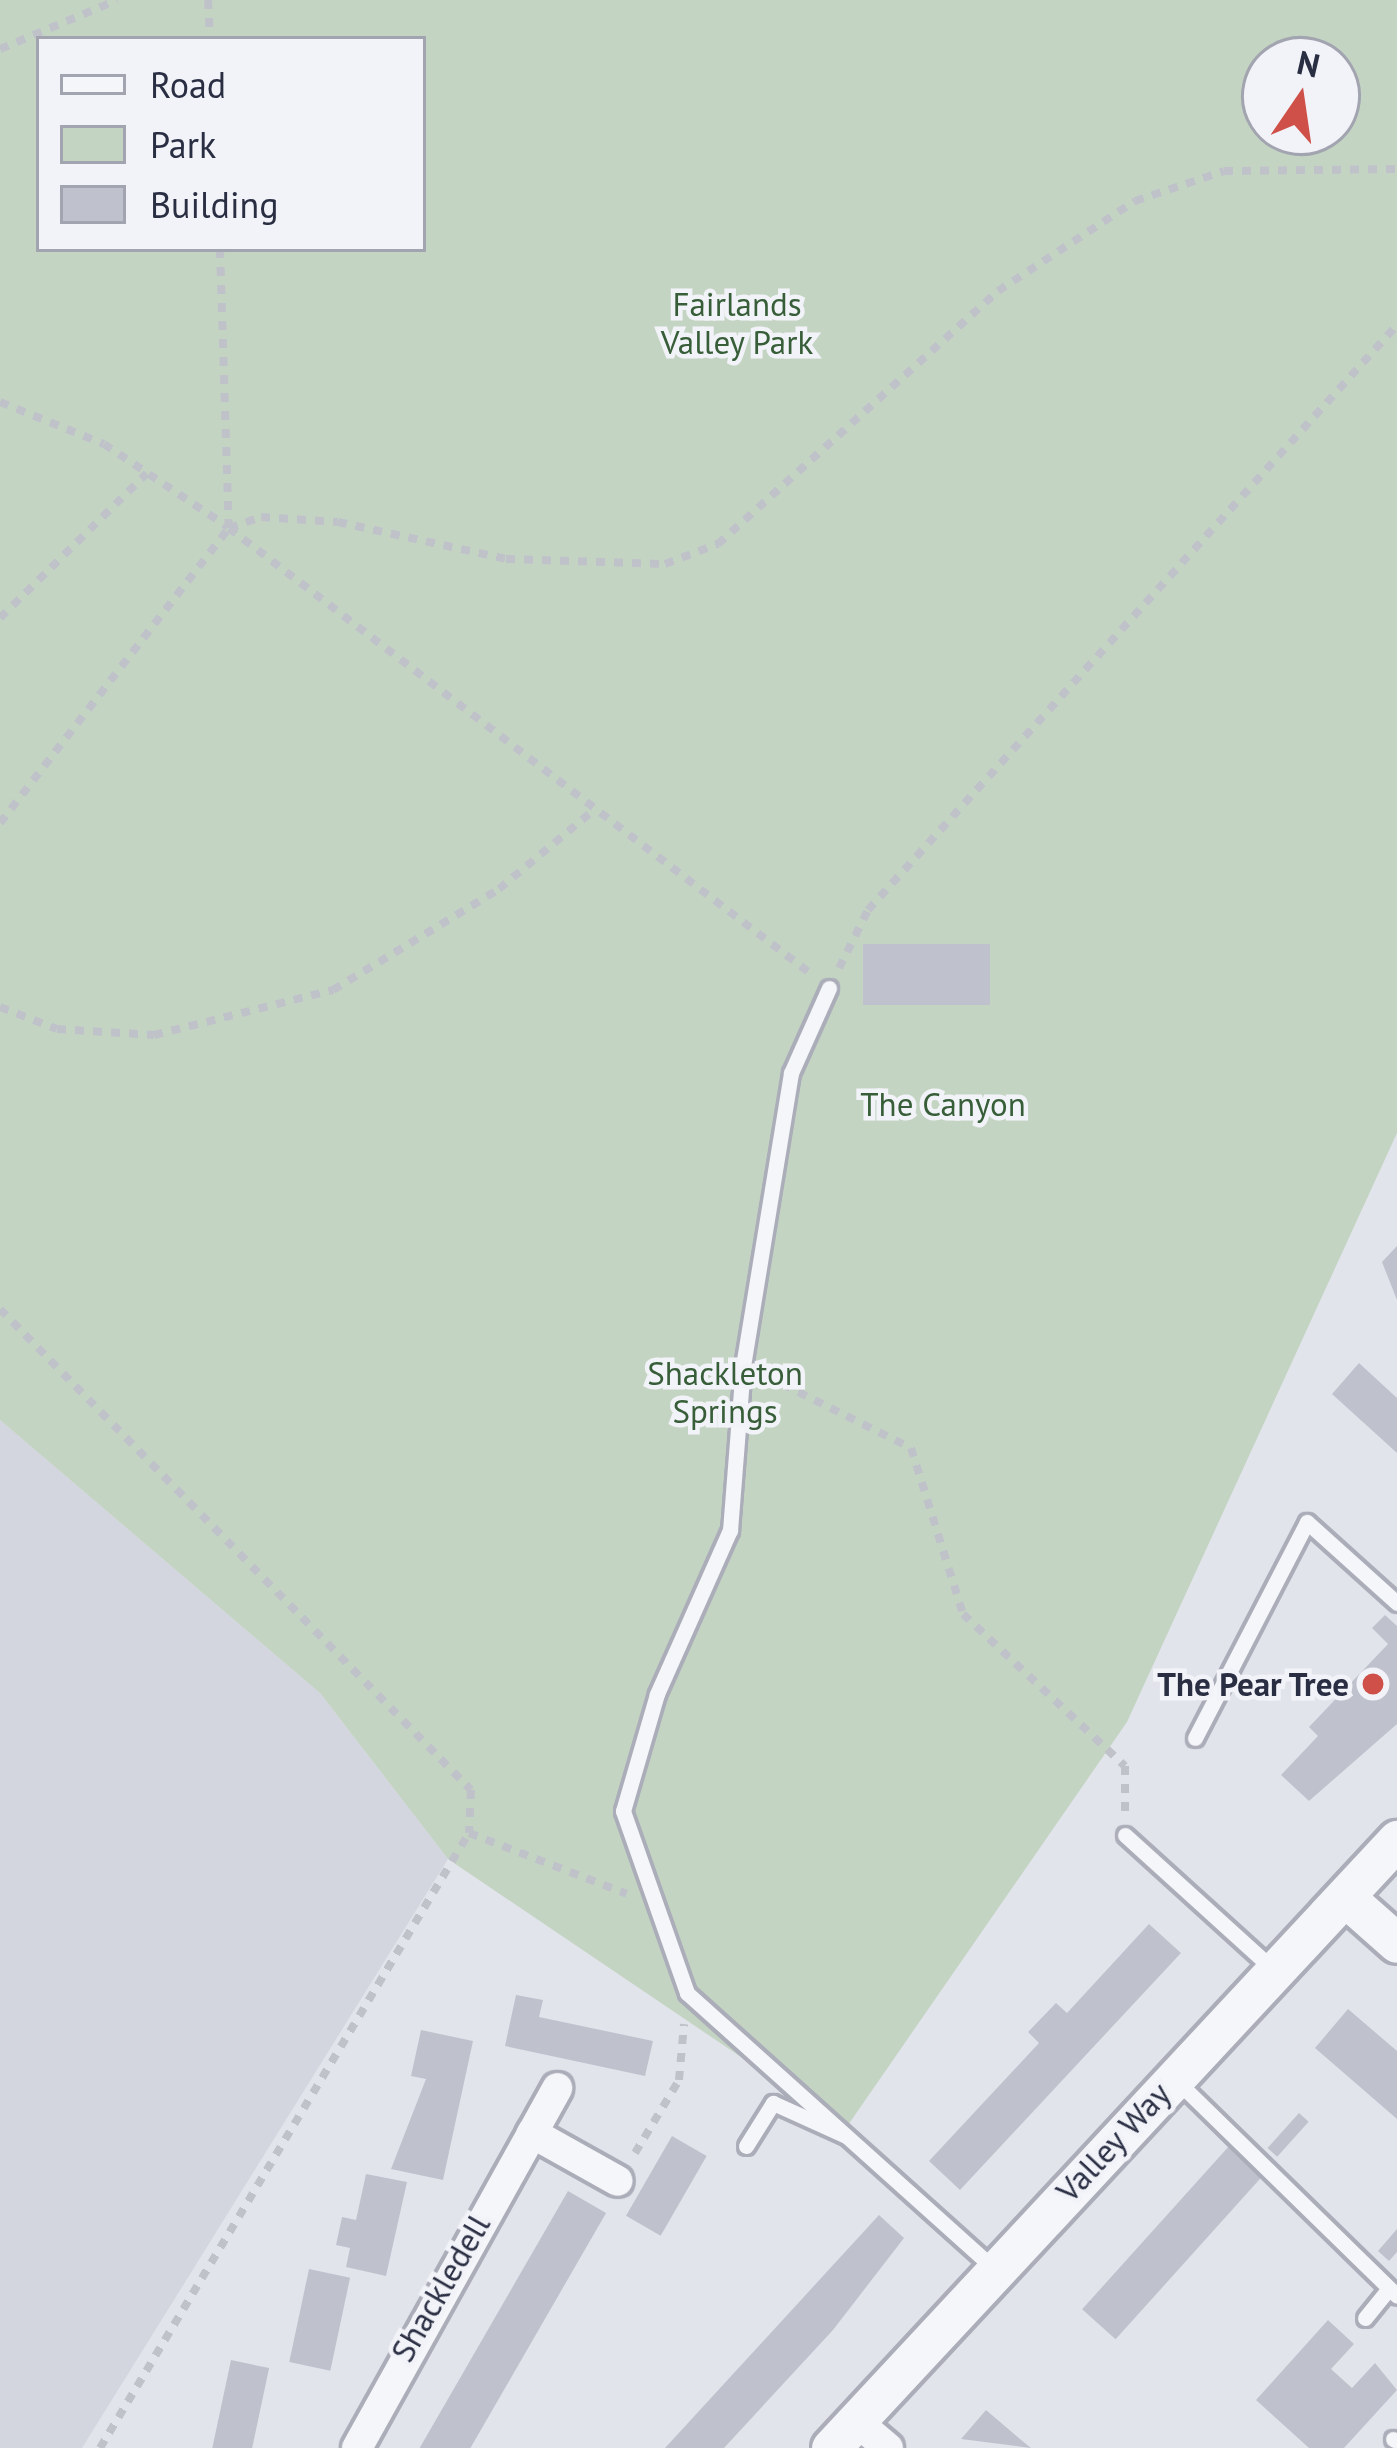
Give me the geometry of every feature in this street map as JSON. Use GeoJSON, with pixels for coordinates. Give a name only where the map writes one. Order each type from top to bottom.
{"type":"FeatureCollection","features":[{"type":"Feature","properties":{"kind":"street","name":"Valley Way"},"geometry":{"type":"LineString","coordinates":[[844,2434],[1397,1840]]}},
{"type":"Feature","properties":{"kind":"street"},"geometry":{"type":"LineString","coordinates":[[1345,1897],[1397,1943]]}},
{"type":"Feature","properties":{"kind":"street","name":"Shackledell"},"geometry":{"type":"LineString","coordinates":[[357,2448],[557,2088]]}},
{"type":"Feature","properties":{"kind":"street"},"geometry":{"type":"LineString","coordinates":[[532,2132],[618,2181]]}},
{"type":"Feature","properties":{"kind":"street"},"geometry":{"type":"LineString","coordinates":[[844,2434],[888,2448]]}},
{"type":"Feature","properties":{"kind":"lane"},"geometry":{"type":"LineString","coordinates":[[829,988],[791,1072],[743,1365],[730,1530],[657,1694],[623,1811],[662,1908],[687,1993],[860,2141],[995,2269]]}},
{"type":"Feature","properties":{"kind":"lane"},"geometry":{"type":"LineString","coordinates":[[1195,1738],[1307,1522],[1397,1603]]}},
{"type":"Feature","properties":{"kind":"lane"},"geometry":{"type":"LineString","coordinates":[[1125,1835],[1273,1970]]}},
{"type":"Feature","properties":{"kind":"lane"},"geometry":{"type":"LineString","coordinates":[[1173,2078],[1393,2292],[1365,2318]]}},
{"type":"Feature","properties":{"kind":"lane"},"geometry":{"type":"LineString","coordinates":[[746,2146],[772,2103],[860,2141]]}},
{"type":"Feature","properties":{"kind":"path"},"geometry":{"type":"LineString","coordinates":[[0,49],[117,0]]}},
{"type":"Feature","properties":{"kind":"path"},"geometry":{"type":"LineString","coordinates":[[208,0],[210,36]]}},
{"type":"Feature","properties":{"kind":"path"},"geometry":{"type":"LineString","coordinates":[[0,823],[229,528],[261,517],[338,522],[506,560],[665,564],[718,544],[998,291],[1135,201],[1224,171],[1397,169]]}},
{"type":"Feature","properties":{"kind":"path"},"geometry":{"type":"LineString","coordinates":[[220,252],[229,528]]}},
{"type":"Feature","properties":{"kind":"path"},"geometry":{"type":"LineString","coordinates":[[0,402],[147,473],[229,528],[829,988],[868,910],[1397,325]]}},
{"type":"Feature","properties":{"kind":"path"},"geometry":{"type":"LineString","coordinates":[[0,618],[147,473]]}},
{"type":"Feature","properties":{"kind":"path"},"geometry":{"type":"LineString","coordinates":[[0,1007],[57,1029],[154,1034],[333,990],[499,889],[595,809]]}},
{"type":"Feature","properties":{"kind":"path"},"geometry":{"type":"LineString","coordinates":[[0,1309],[471,1790],[470,1833],[100,2448]]}},
{"type":"Feature","properties":{"kind":"path"},"geometry":{"type":"LineString","coordinates":[[743,1365],[910,1448],[963,1614],[1124,1766],[1125,1835]]}},
{"type":"Feature","properties":{"kind":"path"},"geometry":{"type":"LineString","coordinates":[[470,1833],[662,1908]]}},
{"type":"Feature","properties":{"kind":"path"},"geometry":{"type":"LineString","coordinates":[[618,2181],[679,2080],[687,1993]]}},
{"type":"Feature","properties":{"kind":"shaded area"},"geometry":{"type":"Polygon","coordinates":[[[0,1420],[320,1693],[448,1859],[82,2448],[0,2448],[0,1420]]]}},
{"type":"Feature","properties":{"kind":"green space","name":"Shackleton Springs"},"geometry":{"type":"Polygon","coordinates":[[[0,0],[1397,0],[1397,1133],[1127,1722],[846,2128],[448,1859],[320,1693],[0,1420],[0,0]]]}},
{"type":"Feature","properties":{"kind":"building"},"geometry":{"type":"Polygon","coordinates":[[[863,944],[990,944],[990,1005],[863,1005],[863,944]]]}},
{"type":"Feature","properties":{"kind":"building"},"geometry":{"type":"Polygon","coordinates":[[[1397,1246],[1397,1300],[1382,1262],[1397,1246]]]}},
{"type":"Feature","properties":{"kind":"building"},"geometry":{"type":"Polygon","coordinates":[[[1359,1363],[1397,1398],[1397,1453],[1332,1394],[1359,1363]]]}},
{"type":"Feature","properties":{"kind":"building","name":"The Pear Tree"},"geometry":{"type":"Polygon","coordinates":[[[1385,1615],[1397,1626],[1397,1724],[1309,1801],[1281,1775],[1318,1736],[1309,1727],[1388,1644],[1372,1628],[1385,1615]]]}},
{"type":"Feature","properties":{"kind":"building"},"geometry":{"type":"Polygon","coordinates":[[[1149,1924],[1181,1953],[960,2190],[929,2161],[1039,2043],[1028,2032],[1056,2003],[1067,2013],[1149,1924]]]}},
{"type":"Feature","properties":{"kind":"building"},"geometry":{"type":"Polygon","coordinates":[[[516,1995],[543,2000],[539,2017],[653,2041],[645,2076],[505,2046],[516,1995]]]}},
{"type":"Feature","properties":{"kind":"building"},"geometry":{"type":"Polygon","coordinates":[[[1348,2009],[1397,2051],[1397,2119],[1315,2048],[1348,2009]]]}},
{"type":"Feature","properties":{"kind":"building"},"geometry":{"type":"Polygon","coordinates":[[[421,2030],[473,2041],[443,2180],[391,2169],[426,2079],[411,2076],[421,2030]]]}},
{"type":"Feature","properties":{"kind":"building"},"geometry":{"type":"Polygon","coordinates":[[[1299,2113],[1309,2122],[1277,2157],[1268,2148],[1299,2113]]]}},
{"type":"Feature","properties":{"kind":"building"},"geometry":{"type":"Polygon","coordinates":[[[672,2136],[707,2156],[661,2236],[626,2216],[672,2136]]]}},
{"type":"Feature","properties":{"kind":"building"},"geometry":{"type":"Polygon","coordinates":[[[1230,2145],[1263,2175],[1116,2339],[1082,2309],[1230,2145]]]}},
{"type":"Feature","properties":{"kind":"building"},"geometry":{"type":"Polygon","coordinates":[[[366,2174],[407,2182],[386,2276],[346,2267],[350,2248],[336,2245],[342,2217],[356,2220],[366,2174]]]}},
{"type":"Feature","properties":{"kind":"building"},"geometry":{"type":"Polygon","coordinates":[[[568,2191],[606,2213],[470,2448],[420,2448],[568,2191]]]}},
{"type":"Feature","properties":{"kind":"building"},"geometry":{"type":"Polygon","coordinates":[[[879,2215],[904,2238],[833,2330],[724,2448],[665,2448],[879,2215]]]}},
{"type":"Feature","properties":{"kind":"building"},"geometry":{"type":"Polygon","coordinates":[[[1397,2229],[1397,2252],[1389,2261],[1378,2251],[1397,2229]]]}},
{"type":"Feature","properties":{"kind":"building"},"geometry":{"type":"Polygon","coordinates":[[[309,2269],[350,2278],[330,2371],[289,2362],[309,2269]]]}},
{"type":"Feature","properties":{"kind":"building"},"geometry":{"type":"Polygon","coordinates":[[[1328,2320],[1354,2344],[1331,2369],[1352,2388],[1375,2363],[1397,2390],[1344,2448],[1309,2448],[1256,2400],[1328,2320]]]}},
{"type":"Feature","properties":{"kind":"building"},"geometry":{"type":"Polygon","coordinates":[[[231,2360],[269,2368],[252,2448],[212,2448],[231,2360]]]}},
{"type":"Feature","properties":{"kind":"building"},"geometry":{"type":"Polygon","coordinates":[[[986,2410],[1020,2439],[1031,2448],[961,2439],[986,2410]]]}},
{"type":"Feature","properties":{"kind":"place","name":"The Pear Tree"},"geometry":{"type":"Point","coordinates":[1373,1684]}},
{"type":"Feature","properties":{"kind":"park label","name":"Fairlands Valley Park"},"geometry":{"type":"Point","coordinates":[737,323]}},
{"type":"Feature","properties":{"kind":"park label","name":"The Canyon"},"geometry":{"type":"Point","coordinates":[943,1104]}}]}
